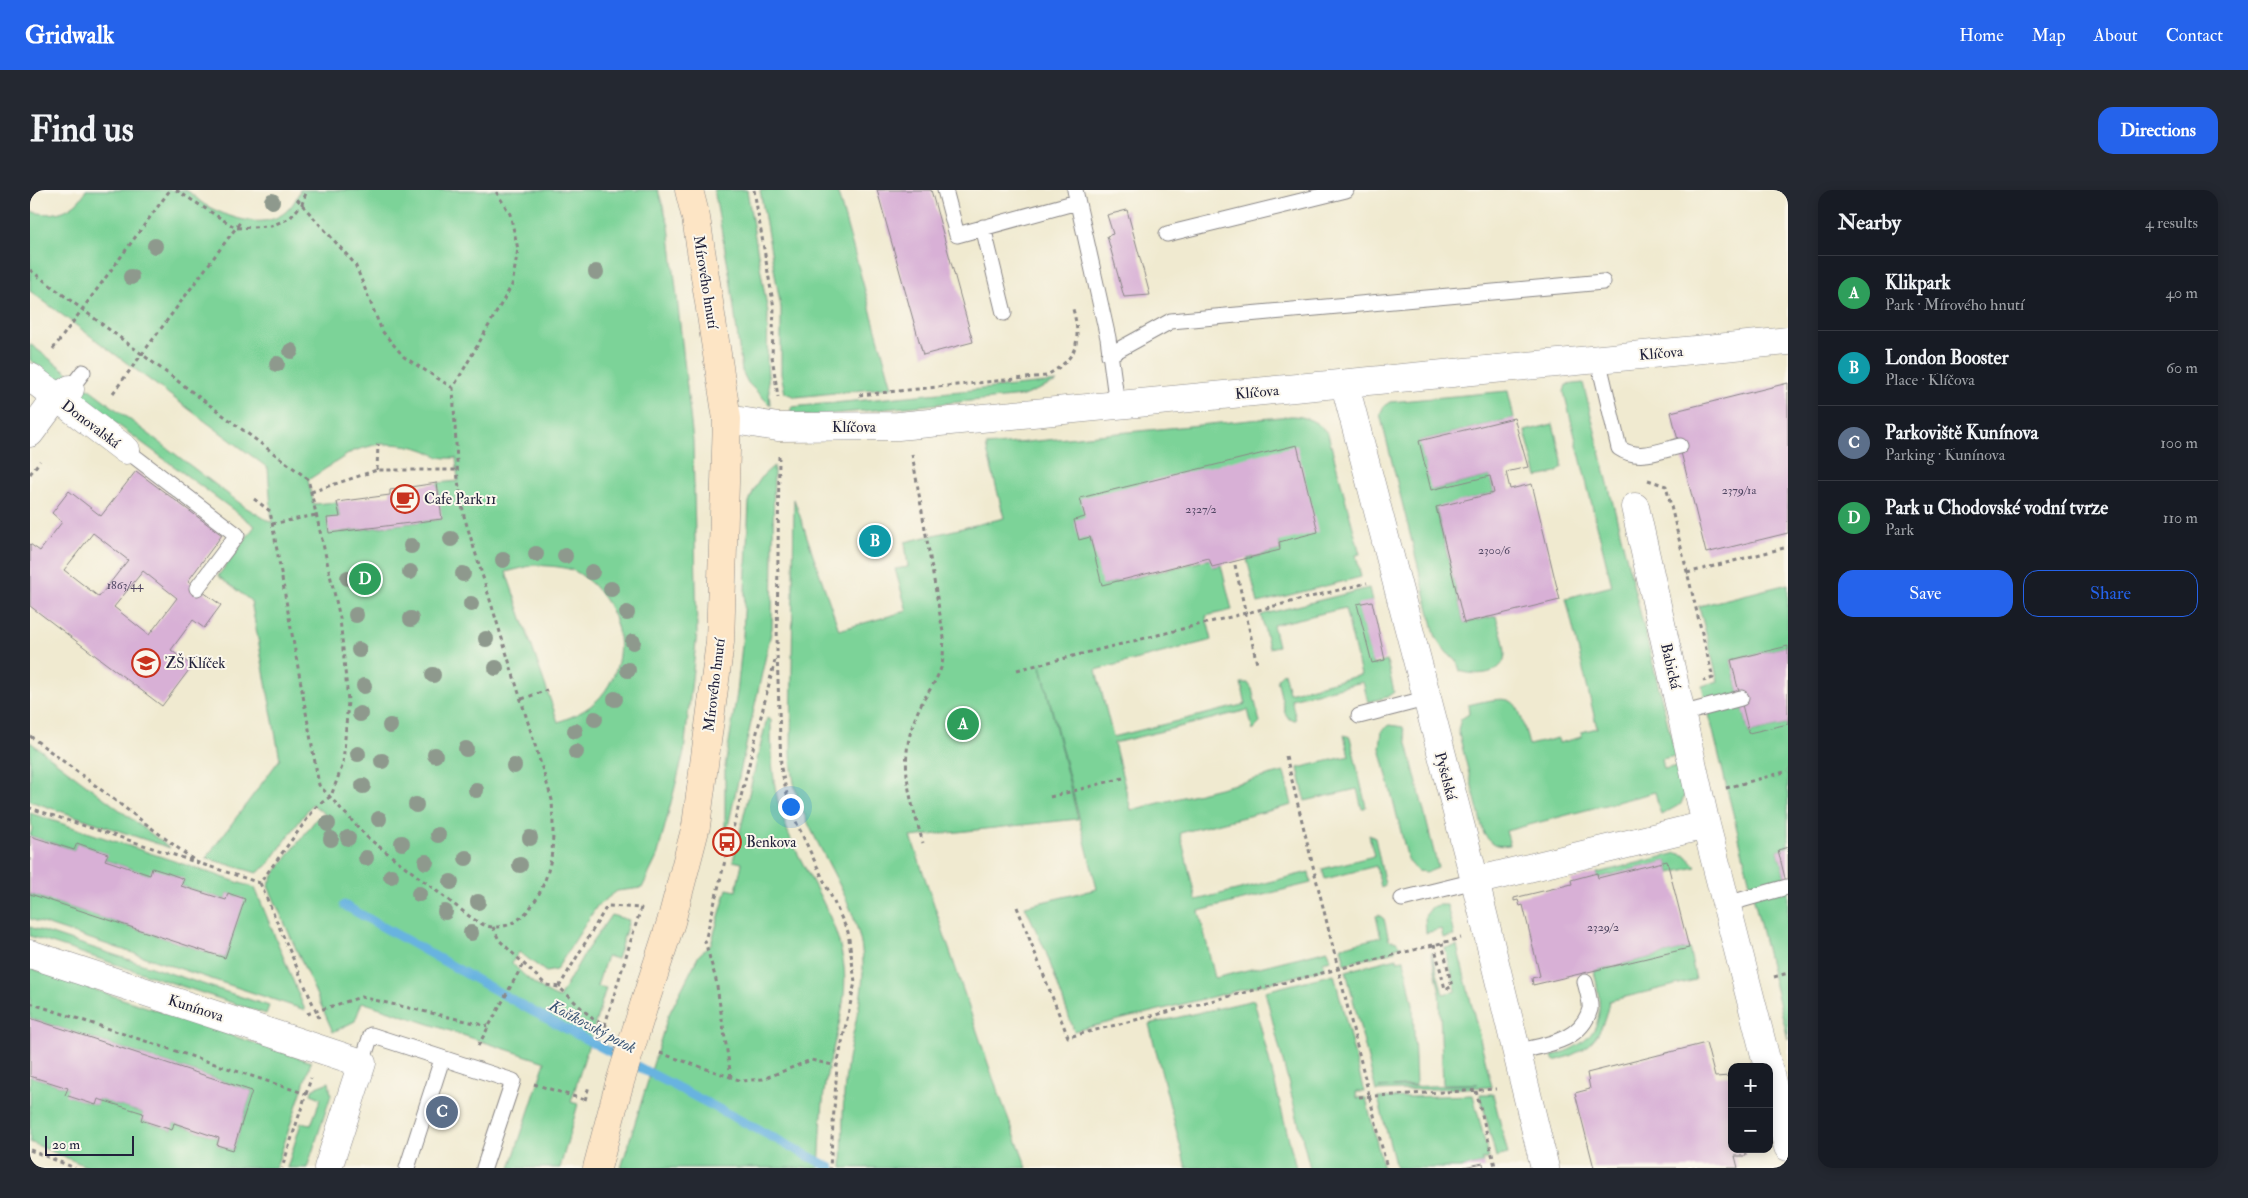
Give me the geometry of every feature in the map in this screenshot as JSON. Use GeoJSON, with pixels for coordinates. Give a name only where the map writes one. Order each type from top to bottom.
{"type":"FeatureCollection","features":[{"type":"Feature","properties":{"kind":"main road","name":"Mírového hnutí"},"geometry":{"type":"LineString","coordinates":[[597,1168],[619,1085],[671,922],[696,826],[720,642],[727,419],[696,218],[689,190]]}},
{"type":"Feature","properties":{"kind":"street","name":"Klíčova"},"geometry":{"type":"LineString","coordinates":[[727,419],[778,427],[898,426],[1788,342]]}},
{"type":"Feature","properties":{"kind":"street","name":"Donovalská"},"geometry":{"type":"LineString","coordinates":[[30,377],[70,386],[126,450]]}},
{"type":"Feature","properties":{"kind":"street","name":"Pyšelská"},"geometry":{"type":"LineString","coordinates":[[1345,385],[1475,881],[1545,1168]]}},
{"type":"Feature","properties":{"kind":"street","name":"Donovalská"},"geometry":{"type":"LineString","coordinates":[[30,433],[70,386]]}},
{"type":"Feature","properties":{"kind":"street","name":"Babická"},"geometry":{"type":"LineString","coordinates":[[1635,507],[1706,826],[1775,1079],[1788,1147]]}},
{"type":"Feature","properties":{"kind":"street"},"geometry":{"type":"LineString","coordinates":[[1475,881],[1706,826]]}},
{"type":"Feature","properties":{"kind":"street","name":"Kunínova"},"geometry":{"type":"LineString","coordinates":[[30,954],[362,1063]]}},
{"type":"Feature","properties":{"kind":"street"},"geometry":{"type":"LineString","coordinates":[[328,1168],[362,1063]]}},
{"type":"Feature","properties":{"kind":"lane"},"geometry":{"type":"LineString","coordinates":[[946,190],[957,235],[1076,196],[1108,338],[1117,405]]}},
{"type":"Feature","properties":{"kind":"lane"},"geometry":{"type":"LineString","coordinates":[[1167,234],[1346,190]]}},
{"type":"Feature","properties":{"kind":"lane"},"geometry":{"type":"LineString","coordinates":[[983,228],[1004,313]]}},
{"type":"Feature","properties":{"kind":"lane"},"geometry":{"type":"LineString","coordinates":[[1109,355],[1171,321],[1603,282]]}},
{"type":"Feature","properties":{"kind":"lane"},"geometry":{"type":"LineString","coordinates":[[1598,359],[1619,448],[1627,454],[1639,456],[1680,446]]}},
{"type":"Feature","properties":{"kind":"lane"},"geometry":{"type":"LineString","coordinates":[[126,450],[237,535],[197,588]]}},
{"type":"Feature","properties":{"kind":"lane"},"geometry":{"type":"LineString","coordinates":[[1682,714],[1741,698]]}},
{"type":"Feature","properties":{"kind":"lane"},"geometry":{"type":"LineString","coordinates":[[1359,716],[1426,699]]}},
{"type":"Feature","properties":{"kind":"lane"},"geometry":{"type":"LineString","coordinates":[[1402,899],[1475,881]]}},
{"type":"Feature","properties":{"kind":"lane"},"geometry":{"type":"LineString","coordinates":[[1727,904],[1787,887]]}},
{"type":"Feature","properties":{"kind":"lane"},"geometry":{"type":"LineString","coordinates":[[1516,1052],[1558,1042],[1580,1030],[1590,1008],[1585,982]]}},
{"type":"Feature","properties":{"kind":"lane"},"geometry":{"type":"LineString","coordinates":[[362,1063],[371,1035],[513,1081],[484,1168]]}},
{"type":"Feature","properties":{"kind":"lane"},"geometry":{"type":"LineString","coordinates":[[407,1168],[442,1058]]}},
{"type":"Feature","properties":{"kind":"path"},"geometry":{"type":"LineString","coordinates":[[53,349],[170,190]]}},
{"type":"Feature","properties":{"kind":"path"},"geometry":{"type":"LineString","coordinates":[[176,190],[236,228],[271,226],[290,218],[302,204],[307,190]]}},
{"type":"Feature","properties":{"kind":"path"},"geometry":{"type":"LineString","coordinates":[[254,499],[270,512],[319,785],[368,838],[469,916],[480,923],[493,927],[505,926],[519,918],[533,904],[546,877],[552,852],[552,800],[464,516],[457,470],[453,388],[512,285],[518,249],[510,214],[495,190]]}},
{"type":"Feature","properties":{"kind":"path"},"geometry":{"type":"LineString","coordinates":[[754,190],[774,308],[772,356],[778,399],[786,399]]}},
{"type":"Feature","properties":{"kind":"path"},"geometry":{"type":"LineString","coordinates":[[297,199],[355,264],[382,331],[404,357],[453,388]]}},
{"type":"Feature","properties":{"kind":"path"},"geometry":{"type":"LineString","coordinates":[[113,393],[241,221]]}},
{"type":"Feature","properties":{"kind":"path"},"geometry":{"type":"LineString","coordinates":[[30,270],[308,480],[340,618],[348,701],[342,764],[331,796],[316,807],[260,883]]}},
{"type":"Feature","properties":{"kind":"path"},"geometry":{"type":"LineString","coordinates":[[849,396],[1045,376],[1069,359],[1078,343],[1078,327],[1073,309]]}},
{"type":"Feature","properties":{"kind":"path"},"geometry":{"type":"LineString","coordinates":[[778,427],[780,531],[777,651],[781,768],[791,811],[848,932],[855,982],[837,1066],[831,1130],[830,1168]]}},
{"type":"Feature","properties":{"kind":"path"},"geometry":{"type":"LineString","coordinates":[[377,470],[378,444]]}},
{"type":"Feature","properties":{"kind":"path"},"geometry":{"type":"LineString","coordinates":[[911,447],[944,638],[941,667],[916,715],[906,746],[905,772],[908,790],[923,843]]}},
{"type":"Feature","properties":{"kind":"path"},"geometry":{"type":"LineString","coordinates":[[30,474],[42,459]]}},
{"type":"Feature","properties":{"kind":"path"},"geometry":{"type":"LineString","coordinates":[[311,492],[377,470],[457,470]]}},
{"type":"Feature","properties":{"kind":"path"},"geometry":{"type":"LineString","coordinates":[[272,524],[316,514]]}},
{"type":"Feature","properties":{"kind":"path"},"geometry":{"type":"LineString","coordinates":[[1687,573],[1788,547]]}},
{"type":"Feature","properties":{"kind":"path"},"geometry":{"type":"LineString","coordinates":[[1234,565],[1257,664]]}},
{"type":"Feature","properties":{"kind":"path"},"geometry":{"type":"LineString","coordinates":[[1017,670],[1375,581]]}},
{"type":"Feature","properties":{"kind":"path"},"geometry":{"type":"LineString","coordinates":[[731,1077],[716,980],[705,941],[777,651]]}},
{"type":"Feature","properties":{"kind":"path"},"geometry":{"type":"LineString","coordinates":[[522,699],[547,690]]}},
{"type":"Feature","properties":{"kind":"path"},"geometry":{"type":"LineString","coordinates":[[30,736],[199,863]]}},
{"type":"Feature","properties":{"kind":"path"},"geometry":{"type":"LineString","coordinates":[[1286,756],[1387,1168]]}},
{"type":"Feature","properties":{"kind":"path"},"geometry":{"type":"LineString","coordinates":[[1721,789],[1788,771]]}},
{"type":"Feature","properties":{"kind":"path"},"geometry":{"type":"LineString","coordinates":[[1050,797],[1123,778]]}},
{"type":"Feature","properties":{"kind":"path"},"geometry":{"type":"LineString","coordinates":[[30,808],[260,883],[315,1011],[361,998],[488,1026]]}},
{"type":"Feature","properties":{"kind":"path"},"geometry":{"type":"LineString","coordinates":[[559,987],[607,906],[641,908],[627,953]]}},
{"type":"Feature","properties":{"kind":"path"},"geometry":{"type":"LineString","coordinates":[[1017,907],[1068,1037],[1463,938]]}},
{"type":"Feature","properties":{"kind":"path"},"geometry":{"type":"LineString","coordinates":[[493,927],[499,940],[546,984],[559,987],[593,1019],[610,1027]]}},
{"type":"Feature","properties":{"kind":"path"},"geometry":{"type":"LineString","coordinates":[[1434,944],[1445,989],[1452,987],[1442,942]]}},
{"type":"Feature","properties":{"kind":"path"},"geometry":{"type":"LineString","coordinates":[[479,1041],[524,964]]}},
{"type":"Feature","properties":{"kind":"path"},"geometry":{"type":"LineString","coordinates":[[1767,979],[1788,973]]}},
{"type":"Feature","properties":{"kind":"path"},"geometry":{"type":"LineString","coordinates":[[30,1003],[306,1094],[282,1168]]}},
{"type":"Feature","properties":{"kind":"path"},"geometry":{"type":"LineString","coordinates":[[652,1049],[742,1082],[763,1079],[811,1060],[837,1066]]}},
{"type":"Feature","properties":{"kind":"path"},"geometry":{"type":"LineString","coordinates":[[537,1084],[585,1100]]}},
{"type":"Feature","properties":{"kind":"path"},"geometry":{"type":"LineString","coordinates":[[1359,1097],[1500,1089]]}},
{"type":"Feature","properties":{"kind":"path"},"geometry":{"type":"LineString","coordinates":[[1476,1091],[1495,1166]]}},
{"type":"Feature","properties":{"kind":"path"},"geometry":{"type":"LineString","coordinates":[[30,1150],[75,1168]]}},
{"type":"Feature","properties":{"kind":"green space"},"geometry":{"type":"Polygon","coordinates":[[[86,190],[185,190],[204,204],[220,212],[246,220],[260,221],[272,219],[283,214],[292,204],[300,190],[658,190],[669,226],[693,441],[697,633],[684,752],[657,857],[642,888],[617,891],[597,906],[556,970],[546,972],[519,952],[512,963],[534,983],[559,998],[584,954],[611,915],[629,920],[617,959],[607,956],[597,986],[606,988],[571,1102],[578,1104],[560,1168],[510,1168],[545,1062],[362,1002],[355,1021],[333,1032],[268,886],[274,874],[317,818],[326,815],[312,804],[267,866],[257,873],[206,858],[280,759],[251,601],[218,576],[255,526],[30,360],[30,344],[245,507],[272,523],[268,468],[30,291],[30,211],[46,214],[62,211],[76,204],[86,190]],[[378,444],[353,451],[308,480],[314,504],[337,502],[342,532],[441,519],[437,483],[458,481],[456,458],[438,457],[424,450],[408,446],[378,444]],[[534,565],[506,572],[558,722],[584,710],[605,691],[613,678],[617,664],[619,637],[611,610],[603,597],[587,579],[572,570],[534,565]]]}},
{"type":"Feature","properties":{"kind":"green space"},"geometry":{"type":"Polygon","coordinates":[[[714,190],[747,190],[768,313],[767,361],[770,405],[748,383],[742,371],[730,277],[714,190]]]}},
{"type":"Feature","properties":{"kind":"green space"},"geometry":{"type":"Polygon","coordinates":[[[760,190],[837,190],[892,387],[796,397],[785,393],[781,374],[781,308],[760,190]]]}},
{"type":"Feature","properties":{"kind":"green space"},"geometry":{"type":"Polygon","coordinates":[[[1057,382],[1023,396],[810,416],[791,415],[791,407],[1057,382]]]}},
{"type":"Feature","properties":{"kind":"green space"},"geometry":{"type":"Polygon","coordinates":[[[1583,383],[1685,793],[1681,804],[1661,815],[1655,792],[1506,831],[1510,845],[1501,846],[1489,841],[1484,834],[1458,730],[1461,719],[1469,714],[1468,705],[1497,699],[1513,702],[1521,717],[1529,745],[1558,738],[1559,743],[1582,737],[1581,732],[1597,728],[1566,598],[1612,586],[1564,392],[1566,385],[1583,383]],[[1675,756],[1662,759],[1664,769],[1677,766],[1675,756]]]}},
{"type":"Feature","properties":{"kind":"green space"},"geometry":{"type":"Polygon","coordinates":[[[1508,391],[1514,418],[1419,441],[1432,490],[1490,476],[1494,493],[1436,508],[1464,623],[1496,616],[1502,635],[1505,654],[1500,667],[1487,673],[1473,674],[1460,671],[1457,661],[1447,653],[1436,638],[1380,414],[1384,406],[1390,402],[1508,391]]]}},
{"type":"Feature","properties":{"kind":"green space"},"geometry":{"type":"Polygon","coordinates":[[[1291,416],[1312,420],[1328,434],[1360,554],[1356,555],[1361,577],[1258,603],[1247,559],[1281,550],[1279,542],[1086,517],[1080,539],[1090,537],[1103,585],[1211,559],[1213,567],[1221,565],[1232,610],[1206,616],[1212,640],[1096,670],[1113,737],[1246,704],[1241,683],[1248,683],[1252,689],[1260,723],[1253,730],[1248,710],[1114,743],[1131,810],[1284,772],[1292,805],[1180,833],[1196,900],[1309,872],[1311,883],[1199,911],[1215,978],[1328,950],[1331,960],[1323,962],[1325,969],[1074,1031],[1046,952],[1025,906],[1097,889],[1040,662],[1078,819],[911,837],[993,1078],[1027,1168],[842,1168],[845,1078],[862,987],[863,955],[855,922],[848,904],[806,818],[797,795],[793,777],[791,753],[794,499],[839,630],[907,611],[895,569],[908,567],[905,542],[1004,518],[986,446],[1291,416]]]}},
{"type":"Feature","properties":{"kind":"green space"},"geometry":{"type":"Polygon","coordinates":[[[1553,424],[1562,460],[1562,468],[1556,473],[1537,477],[1525,431],[1553,424]]]}},
{"type":"Feature","properties":{"kind":"green space"},"geometry":{"type":"Polygon","coordinates":[[[774,466],[772,628],[725,840],[725,767],[737,693],[743,635],[749,502],[758,482],[774,466]]]}},
{"type":"Feature","properties":{"kind":"green space"},"geometry":{"type":"Polygon","coordinates":[[[1788,584],[1788,646],[1731,660],[1749,733],[1788,724],[1788,847],[1778,850],[1788,889],[1788,1039],[1702,686],[1718,681],[1699,606],[1788,584]]]}},
{"type":"Feature","properties":{"kind":"green space"},"geometry":{"type":"Polygon","coordinates":[[[1369,588],[1372,601],[1358,605],[1373,665],[1387,661],[1394,692],[1387,697],[1368,702],[1363,682],[1291,699],[1296,720],[1289,719],[1285,713],[1277,679],[1284,672],[1289,693],[1361,675],[1345,608],[1273,625],[1278,646],[1269,648],[1261,615],[1369,588]]]}},
{"type":"Feature","properties":{"kind":"green space"},"geometry":{"type":"Polygon","coordinates":[[[767,718],[771,719],[773,773],[781,814],[793,843],[832,921],[838,938],[844,971],[845,988],[843,1004],[825,1085],[819,1168],[621,1168],[668,1016],[699,955],[711,944],[727,889],[736,891],[742,863],[733,861],[767,718]]]}},
{"type":"Feature","properties":{"kind":"green space"},"geometry":{"type":"Polygon","coordinates":[[[1390,725],[1403,727],[1438,868],[1428,872],[1417,871],[1408,860],[1380,748],[1382,730],[1390,725]]]}},
{"type":"Feature","properties":{"kind":"green space"},"geometry":{"type":"Polygon","coordinates":[[[1344,735],[1350,737],[1366,807],[1362,809],[1357,789],[1305,801],[1298,768],[1349,756],[1344,735]]]}},
{"type":"Feature","properties":{"kind":"green space"},"geometry":{"type":"Polygon","coordinates":[[[30,742],[170,848],[30,801],[30,742]]]}},
{"type":"Feature","properties":{"kind":"green space"},"geometry":{"type":"Polygon","coordinates":[[[30,813],[255,888],[305,1010],[30,919],[30,894],[225,958],[244,899],[228,893],[226,900],[181,886],[183,879],[168,873],[150,875],[105,860],[107,854],[77,843],[74,850],[30,836],[32,829],[30,813]]]}},
{"type":"Feature","properties":{"kind":"green space"},"geometry":{"type":"Polygon","coordinates":[[[1369,835],[1375,838],[1385,885],[1381,887],[1376,866],[1325,879],[1322,869],[1374,856],[1369,835]]]}},
{"type":"Feature","properties":{"kind":"green space"},"geometry":{"type":"Polygon","coordinates":[[[1677,853],[1687,856],[1696,867],[1670,873],[1667,861],[1598,878],[1597,873],[1677,853]]]}},
{"type":"Feature","properties":{"kind":"green space"},"geometry":{"type":"Polygon","coordinates":[[[1447,905],[1454,936],[1443,938],[1441,929],[1426,933],[1425,916],[1432,907],[1447,905]]]}},
{"type":"Feature","properties":{"kind":"green space"},"geometry":{"type":"Polygon","coordinates":[[[1379,915],[1384,919],[1389,940],[1397,942],[1401,946],[1395,948],[1395,951],[1345,964],[1341,947],[1381,937],[1376,916],[1379,915]]]}},
{"type":"Feature","properties":{"kind":"green space"},"geometry":{"type":"Polygon","coordinates":[[[30,927],[269,1006],[266,1014],[30,936],[30,927]]]}},
{"type":"Feature","properties":{"kind":"green space"},"geometry":{"type":"Polygon","coordinates":[[[1457,946],[1492,1087],[1376,1091],[1346,971],[1397,958],[1397,961],[1404,960],[1413,1005],[1416,1085],[1378,1088],[1478,1084],[1443,1084],[1439,988],[1431,953],[1443,994],[1456,991],[1445,948],[1457,946]]]}},
{"type":"Feature","properties":{"kind":"green space"},"geometry":{"type":"Polygon","coordinates":[[[1689,948],[1696,980],[1609,1001],[1603,1024],[1592,1041],[1577,1053],[1554,1061],[1552,1056],[1581,1043],[1596,1026],[1599,1015],[1599,1002],[1594,971],[1689,948]]]}},
{"type":"Feature","properties":{"kind":"green space"},"geometry":{"type":"Polygon","coordinates":[[[30,968],[311,1062],[276,1168],[90,1168],[30,1142],[30,1076],[68,1088],[66,1095],[96,1105],[98,1099],[143,1113],[142,1120],[172,1130],[174,1123],[219,1138],[217,1145],[233,1150],[252,1091],[30,1018],[30,968]]]}},
{"type":"Feature","properties":{"kind":"green space"},"geometry":{"type":"Polygon","coordinates":[[[1334,974],[1364,1092],[1356,1092],[1357,1098],[1366,1098],[1383,1168],[1310,1168],[1265,991],[1334,974]]]}},
{"type":"Feature","properties":{"kind":"green space"},"geometry":{"type":"Polygon","coordinates":[[[1254,1000],[1296,1168],[1186,1168],[1149,1024],[1254,1000]]]}},
{"type":"Feature","properties":{"kind":"green space"},"geometry":{"type":"Polygon","coordinates":[[[329,1082],[331,1095],[307,1168],[287,1168],[301,1123],[311,1125],[321,1098],[311,1094],[313,1088],[329,1082]]]}},
{"type":"Feature","properties":{"kind":"green space"},"geometry":{"type":"Polygon","coordinates":[[[1480,1094],[1493,1094],[1508,1154],[1496,1157],[1480,1094]]]}},
{"type":"Feature","properties":{"kind":"green space"},"geometry":{"type":"Polygon","coordinates":[[[1473,1095],[1489,1158],[1482,1160],[1483,1163],[1461,1168],[1396,1168],[1378,1098],[1473,1095]]]}},
{"type":"Feature","properties":{"kind":"building"},"geometry":{"type":"Polygon","coordinates":[[[877,190],[931,190],[973,342],[923,355],[877,190]]]}},
{"type":"Feature","properties":{"kind":"building"},"geometry":{"type":"Polygon","coordinates":[[[1127,210],[1150,295],[1124,297],[1107,236],[1113,234],[1107,215],[1127,210]]]}},
{"type":"Feature","properties":{"kind":"building"},"geometry":{"type":"Polygon","coordinates":[[[1788,383],[1788,533],[1706,553],[1671,412],[1788,383]]]}},
{"type":"Feature","properties":{"kind":"building"},"geometry":{"type":"Polygon","coordinates":[[[1514,418],[1528,467],[1506,472],[1510,489],[1532,484],[1560,600],[1464,623],[1436,507],[1494,493],[1490,476],[1431,490],[1419,441],[1514,418]]]}},
{"type":"Feature","properties":{"kind":"building"},"geometry":{"type":"Polygon","coordinates":[[[1297,445],[1318,532],[1279,542],[1280,550],[1212,567],[1209,558],[1102,585],[1090,537],[1079,540],[1074,520],[1085,517],[1080,498],[1297,445]]]}},
{"type":"Feature","properties":{"kind":"building"},"geometry":{"type":"Polygon","coordinates":[[[136,471],[222,535],[188,581],[221,605],[204,628],[193,620],[171,650],[192,666],[162,706],[30,606],[30,544],[40,551],[62,522],[52,513],[69,491],[101,516],[136,471]],[[93,533],[64,570],[99,597],[128,560],[93,533]],[[143,571],[114,607],[149,635],[177,598],[143,571]]]}},
{"type":"Feature","properties":{"kind":"building"},"geometry":{"type":"Polygon","coordinates":[[[437,483],[442,519],[329,533],[327,518],[340,517],[337,502],[390,495],[390,490],[437,483]]]}},
{"type":"Feature","properties":{"kind":"building"},"geometry":{"type":"Polygon","coordinates":[[[1372,601],[1385,660],[1372,663],[1357,604],[1372,601]]]}},
{"type":"Feature","properties":{"kind":"building"},"geometry":{"type":"Polygon","coordinates":[[[1788,646],[1788,724],[1749,733],[1731,660],[1788,646]]]}},
{"type":"Feature","properties":{"kind":"building"},"geometry":{"type":"Polygon","coordinates":[[[30,836],[74,850],[77,843],[108,854],[105,860],[150,875],[152,868],[184,879],[181,886],[226,900],[228,893],[245,899],[225,958],[30,894],[30,836]]]}},
{"type":"Feature","properties":{"kind":"building"},"geometry":{"type":"Polygon","coordinates":[[[1788,847],[1788,886],[1787,886],[1778,850],[1788,847]]]}},
{"type":"Feature","properties":{"kind":"building"},"geometry":{"type":"Polygon","coordinates":[[[1667,861],[1689,948],[1533,985],[1532,978],[1540,976],[1523,905],[1520,906],[1518,900],[1514,901],[1514,898],[1572,884],[1571,880],[1597,873],[1598,878],[1667,861]]]}},
{"type":"Feature","properties":{"kind":"building"},"geometry":{"type":"Polygon","coordinates":[[[30,1018],[252,1091],[233,1150],[217,1145],[219,1138],[174,1123],[172,1130],[141,1120],[143,1113],[98,1099],[96,1105],[65,1095],[68,1088],[30,1076],[30,1018]]]}},
{"type":"Feature","properties":{"kind":"building"},"geometry":{"type":"Polygon","coordinates":[[[1706,1043],[1715,1077],[1728,1076],[1728,1153],[1746,1153],[1746,1156],[1735,1156],[1738,1168],[1594,1168],[1575,1093],[1590,1089],[1587,1073],[1706,1043]]]}},
{"type":"Feature","properties":{"kind":"building"},"geometry":{"type":"Polygon","coordinates":[[[1483,1163],[1484,1168],[1464,1168],[1464,1167],[1483,1163]]]}},
{"type":"Feature","properties":{"kind":"waterway","name":"Košíkovský potok"},"geometry":{"type":"LineString","coordinates":[[344,905],[534,1012],[831,1168]]}},
{"type":"Feature","properties":{"kind":"place","name":"Cafe Park 11"},"geometry":{"type":"Point","coordinates":[405,499]}},
{"type":"Feature","properties":{"kind":"place","name":"London Booster"},"geometry":{"type":"Point","coordinates":[875,541]}},
{"type":"Feature","properties":{"kind":"place","name":"Park u Chodovské vodní tvrze"},"geometry":{"type":"Point","coordinates":[365,579]}},
{"type":"Feature","properties":{"kind":"place","name":"ZŠ Klíček"},"geometry":{"type":"Point","coordinates":[146,663]}},
{"type":"Feature","properties":{"kind":"place","name":"Klikpark"},"geometry":{"type":"Point","coordinates":[963,724]}},
{"type":"Feature","properties":{"kind":"place","name":"Benkova"},"geometry":{"type":"Point","coordinates":[727,842]}},
{"type":"Feature","properties":{"kind":"place","name":"Parkoviště Kunínova"},"geometry":{"type":"Point","coordinates":[442,1112]}}]}
